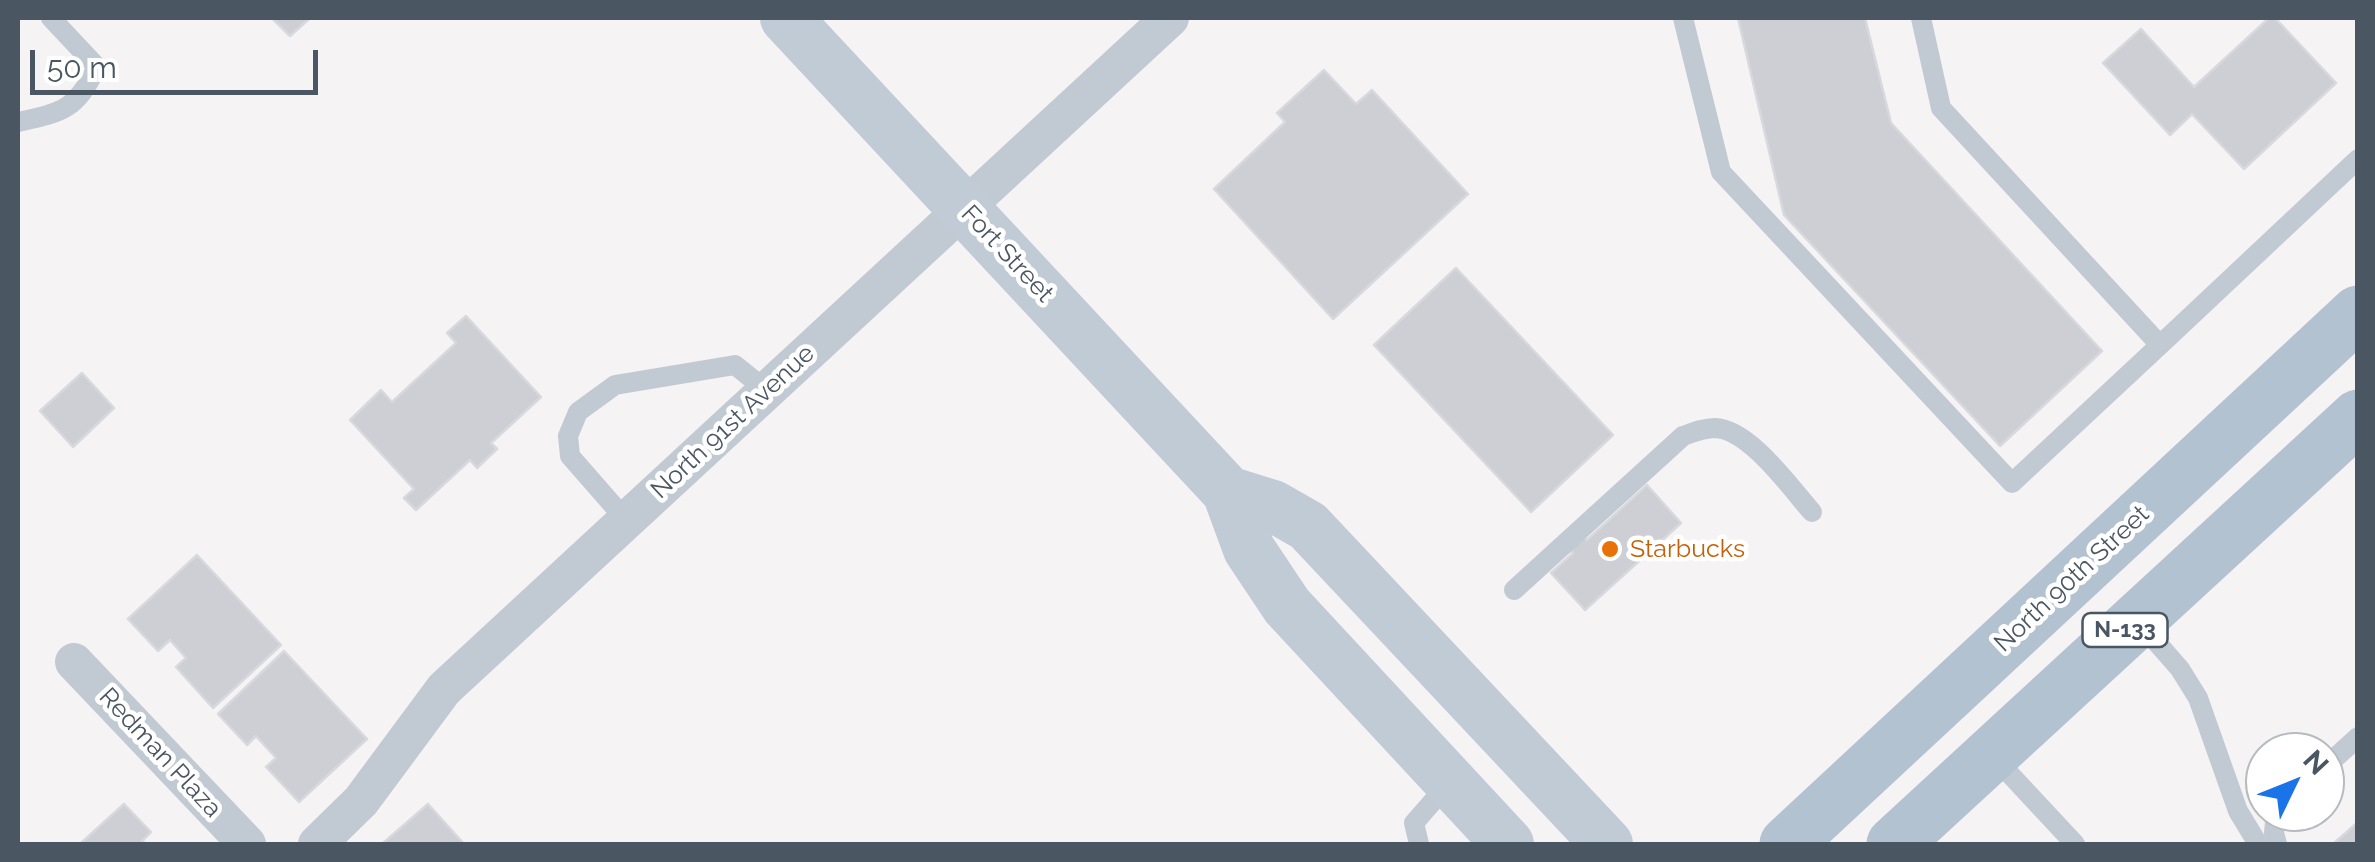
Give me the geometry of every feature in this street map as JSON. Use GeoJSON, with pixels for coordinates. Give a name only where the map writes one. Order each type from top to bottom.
{"type":"FeatureCollection","features":[{"type":"Feature","properties":{"kind":"main road","name":"Fort Street"},"geometry":{"type":"LineString","coordinates":[[786,18],[1228,492],[1249,549],[1287,606],[1508,844]]}},
{"type":"Feature","properties":{"kind":"main road","name":"North 90th Street"},"geometry":{"type":"LineString","coordinates":[[1787,844],[2358,313]]}},
{"type":"Feature","properties":{"kind":"main road","name":"N-133"},"geometry":{"type":"LineString","coordinates":[[1894,844],[2357,417]]}},
{"type":"Feature","properties":{"kind":"main road","name":"Fort Street"},"geometry":{"type":"LineString","coordinates":[[1228,492],[1273,506],[1308,526],[1607,844]]}},
{"type":"Feature","properties":{"kind":"street","name":"North 91st Avenue"},"geometry":{"type":"LineString","coordinates":[[316,844],[361,801],[444,689],[1170,18]]}},
{"type":"Feature","properties":{"kind":"street","name":"Redman Plaza"},"geometry":{"type":"LineString","coordinates":[[74,662],[247,844]]}},
{"type":"Feature","properties":{"kind":"lane"},"geometry":{"type":"LineString","coordinates":[[18,122],[57,114],[82,95],[97,67],[51,18]]}},
{"type":"Feature","properties":{"kind":"lane"},"geometry":{"type":"LineString","coordinates":[[1682,18],[1721,172],[2012,483],[2358,160]]}},
{"type":"Feature","properties":{"kind":"lane"},"geometry":{"type":"LineString","coordinates":[[1921,18],[1942,108],[2160,345]]}},
{"type":"Feature","properties":{"kind":"lane"},"geometry":{"type":"LineString","coordinates":[[626,520],[570,456],[568,436],[578,412],[615,386],[735,365],[766,390]]}},
{"type":"Feature","properties":{"kind":"lane"},"geometry":{"type":"LineString","coordinates":[[1514,590],[1683,436],[1702,429],[1719,428],[1739,435],[1812,512]]}},
{"type":"Feature","properties":{"kind":"lane"},"geometry":{"type":"LineString","coordinates":[[2136,620],[2180,669],[2198,698],[2238,811],[2258,844]]}},
{"type":"Feature","properties":{"kind":"lane"},"geometry":{"type":"LineString","coordinates":[[1992,754],[2075,844]]}},
{"type":"Feature","properties":{"kind":"lane"},"geometry":{"type":"LineString","coordinates":[[1419,844],[1414,823],[1450,783]]}},
{"type":"Feature","properties":{"kind":"building"},"geometry":{"type":"Polygon","coordinates":[[[272,18],[310,18],[290,36],[272,18]]]}},
{"type":"Feature","properties":{"kind":"building"},"geometry":{"type":"Polygon","coordinates":[[[1738,18],[1865,18],[1891,123],[2102,351],[2000,446],[1784,215],[1738,18]]]}},
{"type":"Feature","properties":{"kind":"building"},"geometry":{"type":"Polygon","coordinates":[[[2269,18],[2275,18],[2336,83],[2244,169],[2192,114],[2170,135],[2103,63],[2141,29],[2194,87],[2269,18]]]}},
{"type":"Feature","properties":{"kind":"building"},"geometry":{"type":"Polygon","coordinates":[[[1324,70],[1356,104],[1372,90],[1468,194],[1333,319],[1214,189],[1285,122],[1277,113],[1324,70]]]}},
{"type":"Feature","properties":{"kind":"building"},"geometry":{"type":"Polygon","coordinates":[[[1456,268],[1613,435],[1531,512],[1374,345],[1456,268]]]}},
{"type":"Feature","properties":{"kind":"building"},"geometry":{"type":"Polygon","coordinates":[[[466,316],[541,397],[491,443],[497,449],[477,468],[470,460],[416,510],[404,498],[414,489],[350,420],[381,390],[392,402],[456,343],[447,333],[466,316]]]}},
{"type":"Feature","properties":{"kind":"building"},"geometry":{"type":"Polygon","coordinates":[[[82,373],[114,408],[73,447],[40,411],[82,373]]]}},
{"type":"Feature","properties":{"kind":"building","name":"Starbucks"},"geometry":{"type":"Polygon","coordinates":[[[1647,485],[1681,523],[1585,610],[1551,573],[1573,553],[1566,546],[1580,533],[1587,540],[1647,485]]]}},
{"type":"Feature","properties":{"kind":"building"},"geometry":{"type":"Polygon","coordinates":[[[197,555],[281,645],[213,708],[176,667],[186,658],[170,640],[158,651],[128,619],[197,555]]]}},
{"type":"Feature","properties":{"kind":"building"},"geometry":{"type":"Polygon","coordinates":[[[284,651],[367,739],[299,802],[266,767],[276,758],[256,736],[247,745],[218,714],[284,651]]]}},
{"type":"Feature","properties":{"kind":"building"},"geometry":{"type":"Polygon","coordinates":[[[124,804],[151,832],[142,841],[146,844],[80,844],[124,804]]]}},
{"type":"Feature","properties":{"kind":"building"},"geometry":{"type":"Polygon","coordinates":[[[428,804],[464,844],[382,844],[428,804]]]}},
{"type":"Feature","properties":{"kind":"building"},"geometry":{"type":"Polygon","coordinates":[[[2358,822],[2358,844],[2333,844],[2358,822]]]}},
{"type":"Feature","properties":{"kind":"place","name":"Starbucks"},"geometry":{"type":"Point","coordinates":[1610,549]}}]}
